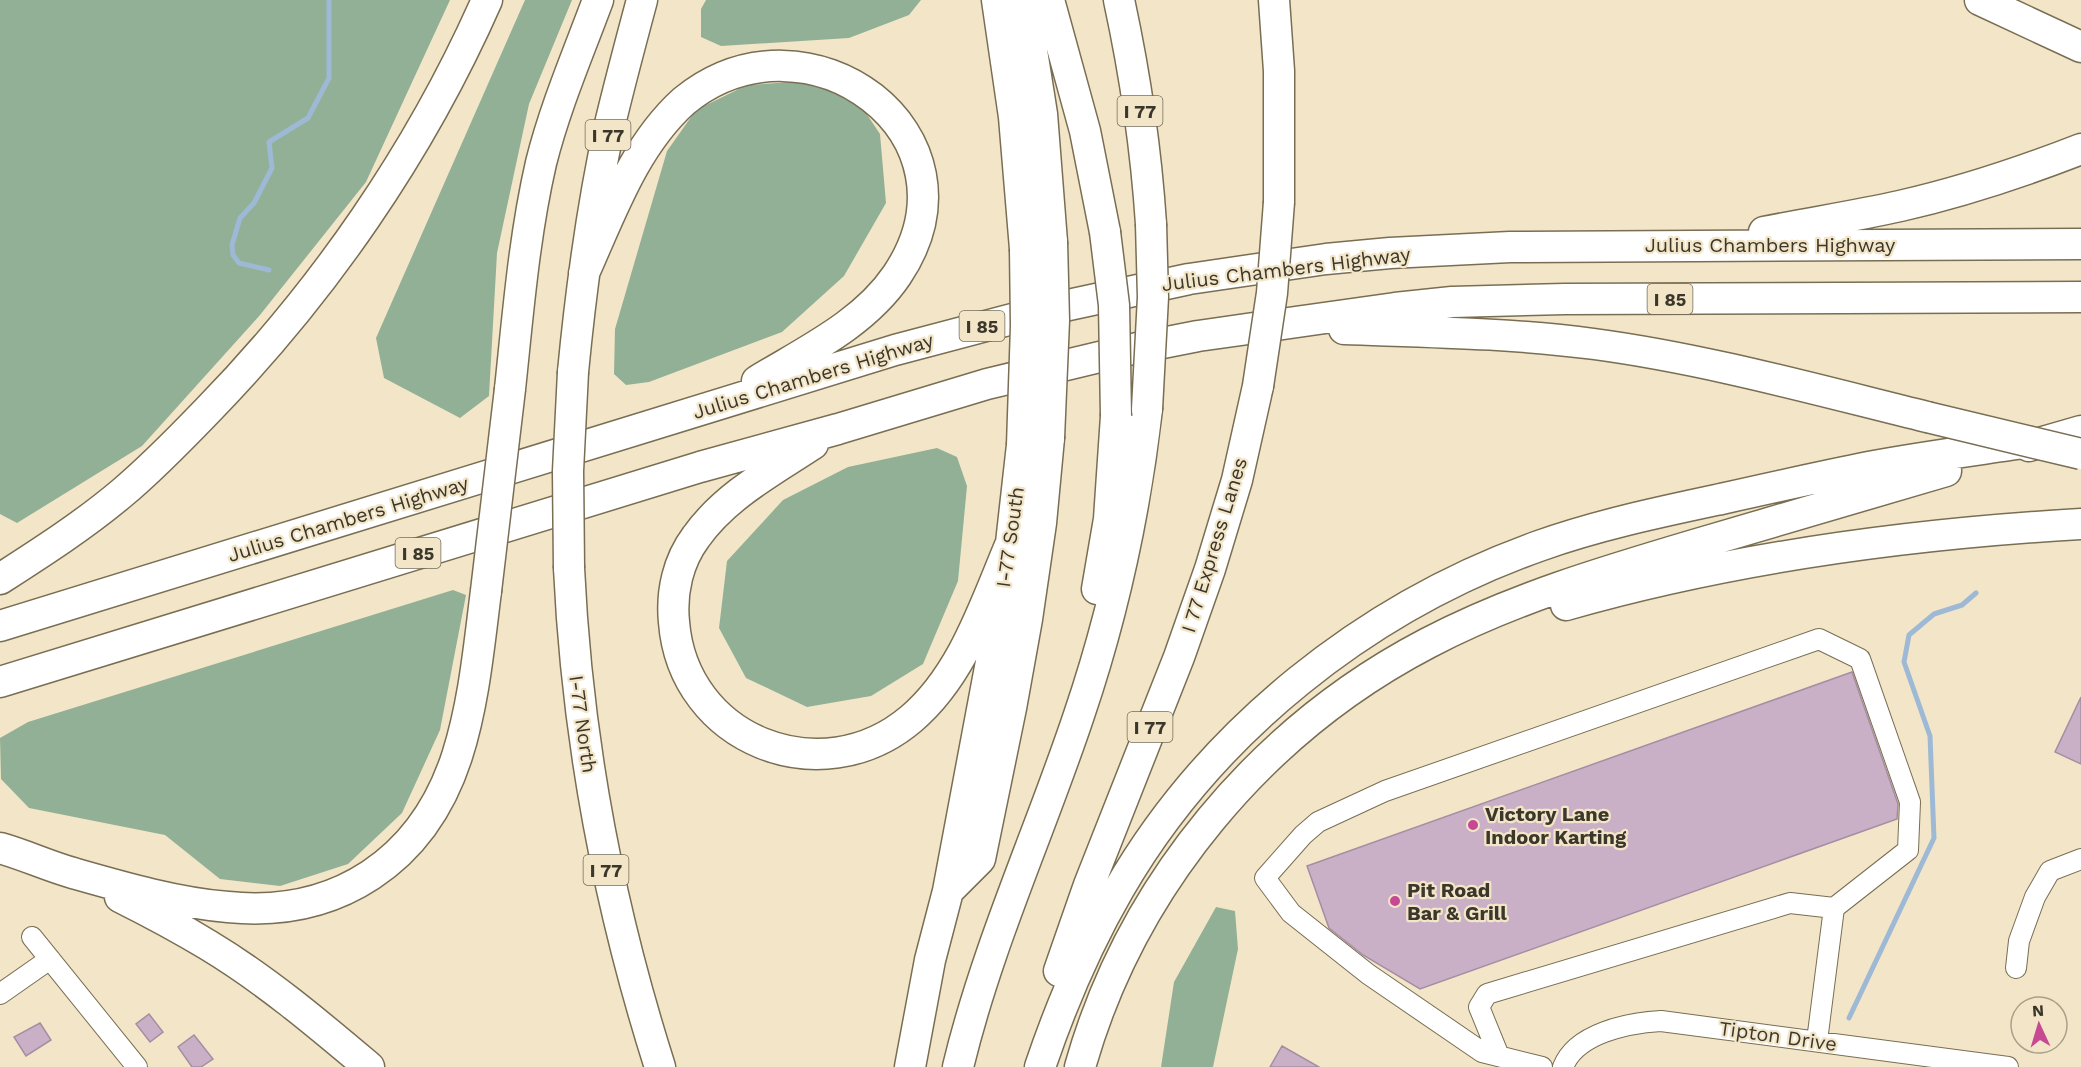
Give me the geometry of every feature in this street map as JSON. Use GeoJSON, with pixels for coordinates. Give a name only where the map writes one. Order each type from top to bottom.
{"type":"FeatureCollection","features":[{"type":"Feature","properties":{"kind":"highway"},"geometry":{"type":"LineString","coordinates":[[0,579],[41,553],[123,493],[195,424],[268,345],[332,265],[391,178],[440,94],[487,0]]}},
{"type":"Feature","properties":{"kind":"highway"},"geometry":{"type":"LineString","coordinates":[[0,848],[72,873],[174,898],[252,909],[292,906],[344,891],[378,871],[405,847],[429,816],[457,758],[473,685],[527,240],[541,164],[561,95],[598,0]]}},
{"type":"Feature","properties":{"kind":"highway","name":"I 77"},"geometry":{"type":"LineString","coordinates":[[584,273],[610,125],[642,0]]}},
{"type":"Feature","properties":{"kind":"highway"},"geometry":{"type":"LineString","coordinates":[[948,891],[980,859],[1011,708],[1041,523],[1036,441],[1054,320],[1014,117],[997,0]]}},
{"type":"Feature","properties":{"kind":"highway"},"geometry":{"type":"LineString","coordinates":[[1024,0],[1042,114],[1038,246]]}},
{"type":"Feature","properties":{"kind":"highway"},"geometry":{"type":"LineString","coordinates":[[1048,0],[1085,131],[1105,232],[1114,314],[1116,416],[1112,485],[1104,551],[1062,763]]}},
{"type":"Feature","properties":{"kind":"highway","name":"I 77"},"geometry":{"type":"LineString","coordinates":[[958,1067],[987,969],[1092,675],[1116,593],[1132,515],[1147,410],[1153,297],[1151,224],[1145,153],[1136,87],[1119,0]]}},
{"type":"Feature","properties":{"kind":"highway","name":"I 77 Express Lanes"},"geometry":{"type":"LineString","coordinates":[[1034,1067],[1059,973],[1089,885],[1179,657],[1210,569],[1237,480],[1258,386],[1272,293],[1279,202],[1280,82],[1274,0]]}},
{"type":"Feature","properties":{"kind":"highway"},"geometry":{"type":"LineString","coordinates":[[1980,0],[2081,47]]}},
{"type":"Feature","properties":{"kind":"highway"},"geometry":{"type":"LineString","coordinates":[[584,273],[628,177],[649,142],[684,101],[714,80],[760,64],[792,61],[824,66],[853,79],[881,100],[892,111],[909,139],[920,174],[921,209],[913,245],[906,260],[884,292],[853,320],[718,405]]}},
{"type":"Feature","properties":{"kind":"highway"},"geometry":{"type":"LineString","coordinates":[[1693,246],[1910,203],[1995,180],[2081,149]]}},
{"type":"Feature","properties":{"kind":"highway","name":"Julius Chambers Highway"},"geometry":{"type":"LineString","coordinates":[[0,626],[972,328],[1114,294],[1189,279],[1326,259],[1390,253],[1520,247],[2081,244]]}},
{"type":"Feature","properties":{"kind":"highway","name":"I-77 North"},"geometry":{"type":"LineString","coordinates":[[584,273],[573,372],[568,461],[569,568],[575,668],[583,733],[603,853],[632,974],[660,1067]]}},
{"type":"Feature","properties":{"kind":"highway","name":"I 85"},"geometry":{"type":"LineString","coordinates":[[0,682],[688,470],[838,429],[987,384],[1137,348],[1260,326],[1407,307],[1511,300],[2081,297]]}},
{"type":"Feature","properties":{"kind":"highway"},"geometry":{"type":"LineString","coordinates":[[1260,326],[1493,334],[1596,344],[1744,372],[1927,417],[2074,441]]}},
{"type":"Feature","properties":{"kind":"highway"},"geometry":{"type":"LineString","coordinates":[[838,429],[756,481],[720,510],[696,536],[681,564],[676,580],[673,612],[678,650],[684,667],[702,699],[721,719],[743,735],[777,750],[813,754],[852,750],[873,743],[894,732],[928,704],[949,676],[973,632],[1011,543]]}},
{"type":"Feature","properties":{"kind":"highway","name":"I-77 South"},"geometry":{"type":"LineString","coordinates":[[910,1067],[930,960],[948,891],[1000,614],[1011,543],[1036,441]]}},
{"type":"Feature","properties":{"kind":"highway"},"geometry":{"type":"LineString","coordinates":[[1080,1067],[1098,1012],[1119,964],[1150,905],[1186,851],[1228,798],[1277,749],[1304,725],[1364,681],[1406,655],[1461,627],[1498,610],[1574,582],[2074,441]]}},
{"type":"Feature","properties":{"kind":"highway"},"geometry":{"type":"LineString","coordinates":[[1040,1067],[1057,1018],[1087,949],[1120,888],[1157,831],[1209,768],[1262,713],[1319,665],[1382,621],[1425,596],[1474,572],[1541,545],[1606,526],[1873,467],[2074,441]]}},
{"type":"Feature","properties":{"kind":"highway"},"geometry":{"type":"LineString","coordinates":[[1364,681],[1541,612],[1680,576],[1873,542],[2081,524]]}},
{"type":"Feature","properties":{"kind":"highway"},"geometry":{"type":"LineString","coordinates":[[72,873],[167,921],[209,946],[293,1004],[369,1067]]}},
{"type":"Feature","properties":{"kind":"street"},"geometry":{"type":"LineString","coordinates":[[1542,1067],[1482,1052],[1377,980],[1291,913],[1265,878],[1303,835],[1318,822],[1385,791],[1819,639],[1860,659],[1910,802],[1908,850],[1834,909],[1817,1041]]}},
{"type":"Feature","properties":{"kind":"street"},"geometry":{"type":"LineString","coordinates":[[2016,968],[2019,940],[2035,897],[2045,879],[2050,871],[2081,859]]}},
{"type":"Feature","properties":{"kind":"street"},"geometry":{"type":"LineString","coordinates":[[1499,1056],[1479,1007],[1487,994],[1790,903],[1834,909]]}},
{"type":"Feature","properties":{"kind":"street"},"geometry":{"type":"LineString","coordinates":[[32,936],[137,1067]]}},
{"type":"Feature","properties":{"kind":"street"},"geometry":{"type":"LineString","coordinates":[[0,994],[50,959]]}},
{"type":"Feature","properties":{"kind":"street","name":"Tipton Drive"},"geometry":{"type":"LineString","coordinates":[[1563,1067],[1566,1059],[1584,1041],[1626,1025],[1642,1022],[1680,1023],[1817,1041],[1931,1062],[2008,1067]]}},
{"type":"Feature","properties":{"kind":"green space"},"geometry":{"type":"Polygon","coordinates":[[[0,0],[450,0],[366,182],[260,315],[142,446],[17,523],[0,514],[0,0]]]}},
{"type":"Feature","properties":{"kind":"green space"},"geometry":{"type":"Polygon","coordinates":[[[525,0],[572,0],[529,104],[497,253],[489,396],[460,418],[384,378],[376,338],[525,0]]]}},
{"type":"Feature","properties":{"kind":"green space"},"geometry":{"type":"Polygon","coordinates":[[[706,0],[921,0],[909,15],[849,38],[721,46],[701,37],[701,9],[706,0]]]}},
{"type":"Feature","properties":{"kind":"green space"},"geometry":{"type":"Polygon","coordinates":[[[808,81],[856,98],[880,134],[886,203],[844,276],[782,332],[649,382],[626,385],[614,374],[615,329],[667,151],[696,110],[747,85],[808,81]]]}},
{"type":"Feature","properties":{"kind":"green space"},"geometry":{"type":"Polygon","coordinates":[[[937,448],[957,457],[967,486],[958,581],[923,664],[871,696],[807,707],[746,678],[719,628],[727,561],[783,500],[848,467],[937,448]]]}},
{"type":"Feature","properties":{"kind":"green space"},"geometry":{"type":"Polygon","coordinates":[[[453,590],[466,595],[440,730],[402,813],[348,864],[280,886],[220,879],[165,835],[29,808],[1,779],[0,738],[28,722],[453,590]]]}},
{"type":"Feature","properties":{"kind":"green space"},"geometry":{"type":"Polygon","coordinates":[[[1216,907],[1235,911],[1238,949],[1213,1067],[1161,1067],[1174,982],[1216,907]]]}},
{"type":"Feature","properties":{"kind":"building"},"geometry":{"type":"Polygon","coordinates":[[[1852,672],[1898,804],[1897,819],[1420,989],[1363,955],[1329,928],[1307,866],[1852,672]]]}},
{"type":"Feature","properties":{"kind":"building"},"geometry":{"type":"Polygon","coordinates":[[[2081,697],[2081,764],[2055,752],[2081,697]]]}},
{"type":"Feature","properties":{"kind":"building"},"geometry":{"type":"Polygon","coordinates":[[[149,1014],[163,1032],[150,1042],[136,1024],[149,1014]]]}},
{"type":"Feature","properties":{"kind":"building"},"geometry":{"type":"Polygon","coordinates":[[[40,1023],[51,1040],[26,1056],[14,1037],[40,1023]]]}},
{"type":"Feature","properties":{"kind":"building"},"geometry":{"type":"Polygon","coordinates":[[[194,1035],[213,1059],[201,1067],[192,1067],[178,1047],[194,1035]]]}},
{"type":"Feature","properties":{"kind":"building"},"geometry":{"type":"Polygon","coordinates":[[[1282,1046],[1319,1067],[1270,1067],[1282,1046]]]}},
{"type":"Feature","properties":{"kind":"waterway"},"geometry":{"type":"LineString","coordinates":[[269,270],[239,263],[233,255],[232,245],[240,218],[254,203],[272,168],[269,142],[308,118],[329,78],[329,0]]}},
{"type":"Feature","properties":{"kind":"waterway"},"geometry":{"type":"LineString","coordinates":[[1849,1018],[1934,838],[1930,736],[1904,662],[1909,635],[1934,614],[1962,605],[1976,593]]}},
{"type":"Feature","properties":{"kind":"place","name":"Victory Lane Indoor Karting"},"geometry":{"type":"Point","coordinates":[1473,825]}},
{"type":"Feature","properties":{"kind":"place","name":"Pit Road Bar & Grill"},"geometry":{"type":"Point","coordinates":[1395,901]}}]}
